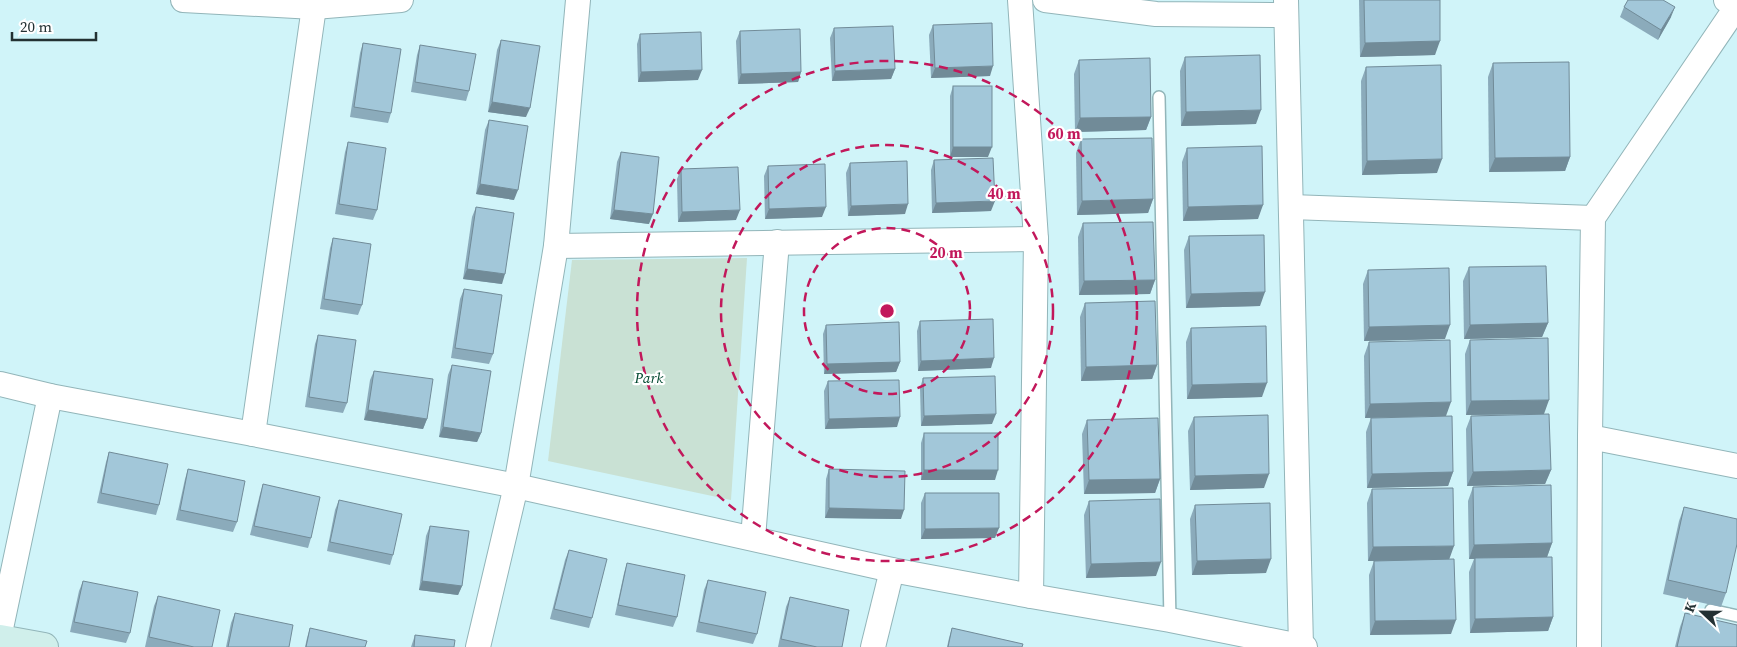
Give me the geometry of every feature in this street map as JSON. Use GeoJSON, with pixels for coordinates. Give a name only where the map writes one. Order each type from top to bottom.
{"type":"FeatureCollection","features":[{"type":"Feature","properties":{"kind":"street"},"geometry":{"type":"LineString","coordinates":[[183,0],[314,7],[402,0]]}},
{"type":"Feature","properties":{"kind":"street"},"geometry":{"type":"LineString","coordinates":[[478,647],[516,486],[556,246],[578,0]]}},
{"type":"Feature","properties":{"kind":"street"},"geometry":{"type":"LineString","coordinates":[[1020,0],[1036,238],[1031,596]]}},
{"type":"Feature","properties":{"kind":"street"},"geometry":{"type":"LineString","coordinates":[[0,384],[50,396],[516,486],[892,570],[1170,620],[1303,647],[1286,8],[1156,14],[1044,0]]}},
{"type":"Feature","properties":{"kind":"street"},"geometry":{"type":"LineString","coordinates":[[1589,647],[1593,218],[1737,6],[1726,0]]}},
{"type":"Feature","properties":{"kind":"street"},"geometry":{"type":"LineString","coordinates":[[252,434],[314,7]]}},
{"type":"Feature","properties":{"kind":"street"},"geometry":{"type":"LineString","coordinates":[[1291,207],[1593,218]]}},
{"type":"Feature","properties":{"kind":"street"},"geometry":{"type":"LineString","coordinates":[[556,246],[1036,238]]}},
{"type":"Feature","properties":{"kind":"street"},"geometry":{"type":"LineString","coordinates":[[753,538],[777,242]]}},
{"type":"Feature","properties":{"kind":"street"},"geometry":{"type":"LineString","coordinates":[[0,633],[50,396]]}},
{"type":"Feature","properties":{"kind":"street"},"geometry":{"type":"LineString","coordinates":[[1590,437],[1737,466]]}},
{"type":"Feature","properties":{"kind":"street"},"geometry":{"type":"LineString","coordinates":[[873,647],[892,570]]}},
{"type":"Feature","properties":{"kind":"street"},"geometry":{"type":"LineString","coordinates":[[0,639],[44,647]]}},
{"type":"Feature","properties":{"kind":"lane"},"geometry":{"type":"LineString","coordinates":[[1159,97],[1170,620]]}},
{"type":"Feature","properties":{"kind":"lane"},"geometry":{"type":"LineString","coordinates":[[1710,610],[1737,616]]}},
{"type":"Feature","properties":{"kind":"green space","name":"Park"},"geometry":{"type":"Polygon","coordinates":[[[747,258],[731,500],[548,461],[572,260],[747,258]]]}},
{"type":"Feature","properties":{"kind":"building"},"geometry":{"type":"Polygon","coordinates":[[[1364,0],[1440,0],[1440,41],[1365,43],[1364,0]]]}},
{"type":"Feature","properties":{"kind":"building"},"geometry":{"type":"Polygon","coordinates":[[[1628,0],[1663,0],[1675,7],[1661,30],[1624,7],[1628,0]]]}},
{"type":"Feature","properties":{"kind":"building"},"geometry":{"type":"Polygon","coordinates":[[[992,23],[993,66],[935,68],[933,25],[992,23]]]}},
{"type":"Feature","properties":{"kind":"building"},"geometry":{"type":"Polygon","coordinates":[[[893,26],[895,69],[835,71],[834,28],[893,26]]]}},
{"type":"Feature","properties":{"kind":"building"},"geometry":{"type":"Polygon","coordinates":[[[800,29],[801,72],[741,74],[740,31],[800,29]]]}},
{"type":"Feature","properties":{"kind":"building"},"geometry":{"type":"Polygon","coordinates":[[[701,32],[702,70],[641,72],[640,34],[701,32]]]}},
{"type":"Feature","properties":{"kind":"building"},"geometry":{"type":"Polygon","coordinates":[[[501,40],[540,46],[530,108],[492,102],[501,40]]]}},
{"type":"Feature","properties":{"kind":"building"},"geometry":{"type":"Polygon","coordinates":[[[363,43],[401,49],[391,113],[354,107],[363,43]]]}},
{"type":"Feature","properties":{"kind":"building"},"geometry":{"type":"Polygon","coordinates":[[[420,45],[476,54],[469,91],[415,82],[420,45]]]}},
{"type":"Feature","properties":{"kind":"building"},"geometry":{"type":"Polygon","coordinates":[[[1260,55],[1261,110],[1186,112],[1185,57],[1260,55]]]}},
{"type":"Feature","properties":{"kind":"building"},"geometry":{"type":"Polygon","coordinates":[[[1150,58],[1151,117],[1080,118],[1079,60],[1150,58]]]}},
{"type":"Feature","properties":{"kind":"building"},"geometry":{"type":"Polygon","coordinates":[[[1569,62],[1570,157],[1495,158],[1493,63],[1569,62]]]}},
{"type":"Feature","properties":{"kind":"building"},"geometry":{"type":"Polygon","coordinates":[[[1441,65],[1442,159],[1367,161],[1366,67],[1441,65]]]}},
{"type":"Feature","properties":{"kind":"building"},"geometry":{"type":"Polygon","coordinates":[[[953,86],[992,86],[992,147],[953,147],[953,86]]]}},
{"type":"Feature","properties":{"kind":"building"},"geometry":{"type":"Polygon","coordinates":[[[489,120],[528,126],[518,190],[480,184],[489,120]]]}},
{"type":"Feature","properties":{"kind":"building"},"geometry":{"type":"Polygon","coordinates":[[[1152,138],[1153,199],[1082,201],[1081,139],[1152,138]]]}},
{"type":"Feature","properties":{"kind":"building"},"geometry":{"type":"Polygon","coordinates":[[[348,142],[386,148],[377,210],[339,204],[348,142]]]}},
{"type":"Feature","properties":{"kind":"building"},"geometry":{"type":"Polygon","coordinates":[[[1262,146],[1263,205],[1188,207],[1187,148],[1262,146]]]}},
{"type":"Feature","properties":{"kind":"building"},"geometry":{"type":"Polygon","coordinates":[[[621,152],[659,157],[653,214],[614,210],[621,152]]]}},
{"type":"Feature","properties":{"kind":"building"},"geometry":{"type":"Polygon","coordinates":[[[993,158],[995,201],[936,203],[934,160],[993,158]]]}},
{"type":"Feature","properties":{"kind":"building"},"geometry":{"type":"Polygon","coordinates":[[[907,161],[908,204],[851,206],[850,163],[907,161]]]}},
{"type":"Feature","properties":{"kind":"building"},"geometry":{"type":"Polygon","coordinates":[[[825,164],[826,207],[769,209],[768,166],[825,164]]]}},
{"type":"Feature","properties":{"kind":"building"},"geometry":{"type":"Polygon","coordinates":[[[738,167],[740,210],[682,212],[681,169],[738,167]]]}},
{"type":"Feature","properties":{"kind":"building"},"geometry":{"type":"Polygon","coordinates":[[[476,207],[514,213],[505,274],[467,269],[476,207]]]}},
{"type":"Feature","properties":{"kind":"building"},"geometry":{"type":"Polygon","coordinates":[[[1153,222],[1155,280],[1084,281],[1083,223],[1153,222]]]}},
{"type":"Feature","properties":{"kind":"building"},"geometry":{"type":"Polygon","coordinates":[[[1264,235],[1265,292],[1191,294],[1189,236],[1264,235]]]}},
{"type":"Feature","properties":{"kind":"building"},"geometry":{"type":"Polygon","coordinates":[[[333,238],[371,244],[362,305],[324,299],[333,238]]]}},
{"type":"Feature","properties":{"kind":"building"},"geometry":{"type":"Polygon","coordinates":[[[1546,266],[1548,323],[1470,325],[1469,267],[1546,266]]]}},
{"type":"Feature","properties":{"kind":"building"},"geometry":{"type":"Polygon","coordinates":[[[1449,268],[1450,325],[1369,327],[1368,270],[1449,268]]]}},
{"type":"Feature","properties":{"kind":"building"},"geometry":{"type":"Polygon","coordinates":[[[464,289],[502,295],[493,354],[455,348],[464,289]]]}},
{"type":"Feature","properties":{"kind":"building"},"geometry":{"type":"Polygon","coordinates":[[[1155,301],[1157,365],[1086,367],[1085,303],[1155,301]]]}},
{"type":"Feature","properties":{"kind":"building"},"geometry":{"type":"Polygon","coordinates":[[[993,319],[994,358],[921,361],[920,321],[993,319]]]}},
{"type":"Feature","properties":{"kind":"building"},"geometry":{"type":"Polygon","coordinates":[[[899,322],[900,362],[827,364],[826,325],[899,322]]]}},
{"type":"Feature","properties":{"kind":"building"},"geometry":{"type":"Polygon","coordinates":[[[1266,326],[1267,383],[1192,385],[1191,328],[1266,326]]]}},
{"type":"Feature","properties":{"kind":"building"},"geometry":{"type":"Polygon","coordinates":[[[318,335],[356,340],[347,403],[309,397],[318,335]]]}},
{"type":"Feature","properties":{"kind":"building"},"geometry":{"type":"Polygon","coordinates":[[[1548,338],[1549,400],[1471,401],[1470,340],[1548,338]]]}},
{"type":"Feature","properties":{"kind":"building"},"geometry":{"type":"Polygon","coordinates":[[[1450,340],[1451,402],[1370,404],[1369,342],[1450,340]]]}},
{"type":"Feature","properties":{"kind":"building"},"geometry":{"type":"Polygon","coordinates":[[[452,365],[491,371],[481,433],[443,427],[452,365]]]}},
{"type":"Feature","properties":{"kind":"building"},"geometry":{"type":"Polygon","coordinates":[[[374,371],[433,379],[427,419],[368,410],[374,371]]]}},
{"type":"Feature","properties":{"kind":"building"},"geometry":{"type":"Polygon","coordinates":[[[995,376],[996,414],[924,416],[923,378],[995,376]]]}},
{"type":"Feature","properties":{"kind":"building"},"geometry":{"type":"Polygon","coordinates":[[[899,380],[900,417],[829,419],[828,381],[899,380]]]}},
{"type":"Feature","properties":{"kind":"building"},"geometry":{"type":"Polygon","coordinates":[[[1549,414],[1551,470],[1473,472],[1471,416],[1549,414]]]}},
{"type":"Feature","properties":{"kind":"building"},"geometry":{"type":"Polygon","coordinates":[[[1268,415],[1269,474],[1195,476],[1194,417],[1268,415]]]}},
{"type":"Feature","properties":{"kind":"building"},"geometry":{"type":"Polygon","coordinates":[[[1452,416],[1453,472],[1372,474],[1371,418],[1452,416]]]}},
{"type":"Feature","properties":{"kind":"building"},"geometry":{"type":"Polygon","coordinates":[[[1158,418],[1160,479],[1089,480],[1087,420],[1158,418]]]}},
{"type":"Feature","properties":{"kind":"building"},"geometry":{"type":"Polygon","coordinates":[[[924,433],[998,433],[998,470],[924,470],[924,433]]]}},
{"type":"Feature","properties":{"kind":"building"},"geometry":{"type":"Polygon","coordinates":[[[109,452],[168,464],[159,505],[101,493],[109,452]]]}},
{"type":"Feature","properties":{"kind":"building"},"geometry":{"type":"Polygon","coordinates":[[[188,469],[245,481],[237,522],[180,510],[188,469]]]}},
{"type":"Feature","properties":{"kind":"building"},"geometry":{"type":"Polygon","coordinates":[[[829,469],[905,471],[904,510],[829,508],[829,469]]]}},
{"type":"Feature","properties":{"kind":"building"},"geometry":{"type":"Polygon","coordinates":[[[263,484],[320,497],[311,538],[254,526],[263,484]]]}},
{"type":"Feature","properties":{"kind":"building"},"geometry":{"type":"Polygon","coordinates":[[[1551,485],[1552,543],[1474,545],[1473,487],[1551,485]]]}},
{"type":"Feature","properties":{"kind":"building"},"geometry":{"type":"Polygon","coordinates":[[[1453,488],[1454,546],[1373,547],[1372,489],[1453,488]]]}},
{"type":"Feature","properties":{"kind":"building"},"geometry":{"type":"Polygon","coordinates":[[[925,493],[999,493],[999,528],[925,529],[925,493]]]}},
{"type":"Feature","properties":{"kind":"building"},"geometry":{"type":"Polygon","coordinates":[[[1160,499],[1161,562],[1091,564],[1089,501],[1160,499]]]}},
{"type":"Feature","properties":{"kind":"building"},"geometry":{"type":"Polygon","coordinates":[[[339,500],[402,514],[393,555],[330,542],[339,500]]]}},
{"type":"Feature","properties":{"kind":"building"},"geometry":{"type":"Polygon","coordinates":[[[1270,503],[1271,559],[1197,561],[1195,505],[1270,503]]]}},
{"type":"Feature","properties":{"kind":"building"},"geometry":{"type":"Polygon","coordinates":[[[1684,507],[1737,519],[1737,544],[1726,593],[1668,580],[1684,507]]]}},
{"type":"Feature","properties":{"kind":"building"},"geometry":{"type":"Polygon","coordinates":[[[430,526],[469,531],[462,586],[422,581],[430,526]]]}},
{"type":"Feature","properties":{"kind":"building"},"geometry":{"type":"Polygon","coordinates":[[[569,550],[607,559],[592,618],[554,609],[569,550]]]}},
{"type":"Feature","properties":{"kind":"building"},"geometry":{"type":"Polygon","coordinates":[[[1552,557],[1553,617],[1475,619],[1475,558],[1552,557]]]}},
{"type":"Feature","properties":{"kind":"building"},"geometry":{"type":"Polygon","coordinates":[[[1454,559],[1456,620],[1375,621],[1374,561],[1454,559]]]}},
{"type":"Feature","properties":{"kind":"building"},"geometry":{"type":"Polygon","coordinates":[[[627,563],[685,575],[677,617],[618,605],[627,563]]]}},
{"type":"Feature","properties":{"kind":"building"},"geometry":{"type":"Polygon","coordinates":[[[708,580],[766,592],[757,634],[699,622],[708,580]]]}},
{"type":"Feature","properties":{"kind":"building"},"geometry":{"type":"Polygon","coordinates":[[[83,581],[138,592],[130,633],[74,622],[83,581]]]}},
{"type":"Feature","properties":{"kind":"building"},"geometry":{"type":"Polygon","coordinates":[[[158,596],[220,610],[212,647],[194,647],[149,637],[158,596]]]}},
{"type":"Feature","properties":{"kind":"building"},"geometry":{"type":"Polygon","coordinates":[[[790,597],[849,610],[842,647],[817,647],[781,639],[790,597]]]}},
{"type":"Feature","properties":{"kind":"building"},"geometry":{"type":"Polygon","coordinates":[[[235,613],[293,625],[289,647],[228,647],[235,613]]]}},
{"type":"Feature","properties":{"kind":"building"},"geometry":{"type":"Polygon","coordinates":[[[1685,613],[1737,625],[1737,647],[1677,647],[1685,613]]]}},
{"type":"Feature","properties":{"kind":"building"},"geometry":{"type":"Polygon","coordinates":[[[310,628],[367,641],[365,647],[306,647],[310,628]]]}},
{"type":"Feature","properties":{"kind":"building"},"geometry":{"type":"Polygon","coordinates":[[[952,628],[1023,644],[1022,647],[948,647],[952,628]]]}},
{"type":"Feature","properties":{"kind":"building"},"geometry":{"type":"Polygon","coordinates":[[[415,635],[455,640],[454,647],[414,647],[415,635]]]}}]}
